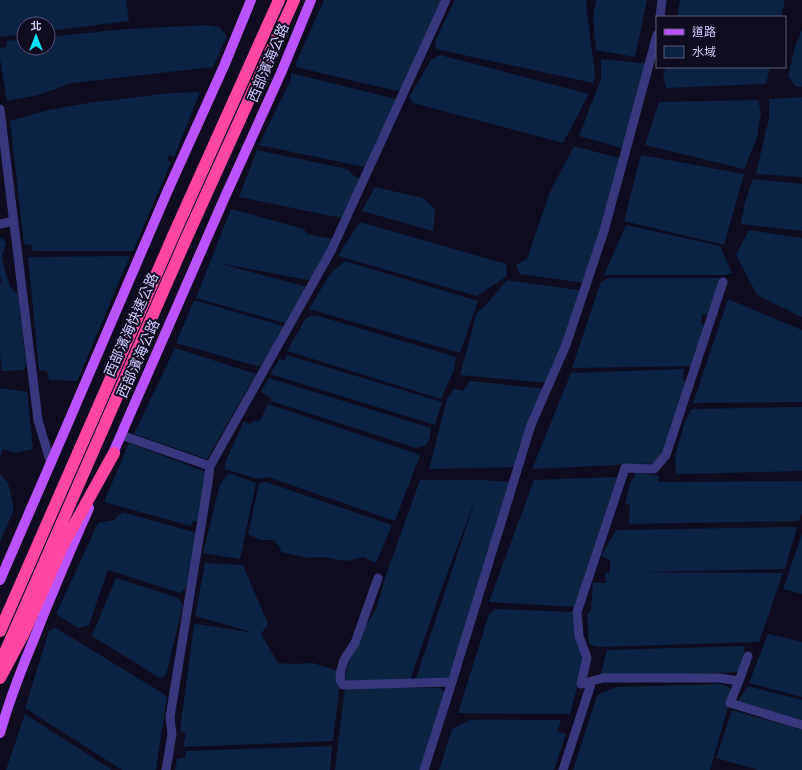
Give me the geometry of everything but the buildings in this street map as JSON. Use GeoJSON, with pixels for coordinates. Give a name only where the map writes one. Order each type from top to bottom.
{"type":"FeatureCollection","features":[{"type":"Feature","properties":{"kind":"highway","name":"西部濱海快速公路"},"geometry":{"type":"LineString","coordinates":[[0,631],[170,241],[279,0]]}},
{"type":"Feature","properties":{"kind":"highway","name":"西部濱海快速公路"},"geometry":{"type":"LineString","coordinates":[[0,664],[180,254],[294,0]]}},
{"type":"Feature","properties":{"kind":"highway"},"geometry":{"type":"LineString","coordinates":[[0,678],[22,635],[63,545],[114,453]]}},
{"type":"Feature","properties":{"kind":"main road"},"geometry":{"type":"LineString","coordinates":[[0,580],[168,190],[224,66],[251,0]]}},
{"type":"Feature","properties":{"kind":"main road","name":"西部濱海公路"},"geometry":{"type":"LineString","coordinates":[[0,733],[17,680],[56,581],[281,73],[311,0]]}},
{"type":"Feature","properties":{"kind":"street"},"geometry":{"type":"LineString","coordinates":[[166,770],[172,734],[170,717],[210,466],[331,251],[446,0]]}},
{"type":"Feature","properties":{"kind":"street"},"geometry":{"type":"LineString","coordinates":[[660,16],[662,0]]}},
{"type":"Feature","properties":{"kind":"street"},"geometry":{"type":"LineString","coordinates":[[424,770],[531,425],[566,345],[604,231],[656,39]]}},
{"type":"Feature","properties":{"kind":"street"},"geometry":{"type":"LineString","coordinates":[[0,109],[38,420],[51,464]]}},
{"type":"Feature","properties":{"kind":"street"},"geometry":{"type":"LineString","coordinates":[[0,224],[14,221]]}},
{"type":"Feature","properties":{"kind":"street"},"geometry":{"type":"LineString","coordinates":[[723,282],[666,455],[654,469],[625,468],[577,612],[579,636],[587,658],[581,684],[603,678],[719,678],[738,681]]}},
{"type":"Feature","properties":{"kind":"street"},"geometry":{"type":"LineString","coordinates":[[121,435],[210,466]]}},
{"type":"Feature","properties":{"kind":"street"},"geometry":{"type":"LineString","coordinates":[[378,578],[355,643],[344,660],[340,680],[343,685],[452,682]]}},
{"type":"Feature","properties":{"kind":"street"},"geometry":{"type":"LineString","coordinates":[[748,656],[730,703],[802,725]]}},
{"type":"Feature","properties":{"kind":"street"},"geometry":{"type":"LineString","coordinates":[[563,770],[592,681]]}},
{"type":"Feature","properties":{"kind":"water"},"geometry":{"type":"Polygon","coordinates":[[[0,0],[126,0],[129,21],[56,30],[56,16],[16,16],[16,35],[0,37],[0,0]]]}},
{"type":"Feature","properties":{"kind":"water"},"geometry":{"type":"Polygon","coordinates":[[[324,0],[444,0],[401,92],[296,67],[296,63],[324,0]]]}},
{"type":"Feature","properties":{"kind":"water"},"geometry":{"type":"Polygon","coordinates":[[[455,0],[587,0],[586,4],[595,75],[593,83],[436,49],[435,41],[455,0]]]}},
{"type":"Feature","properties":{"kind":"water"},"geometry":{"type":"Polygon","coordinates":[[[596,0],[647,0],[635,57],[596,50],[593,17],[596,0]]]}},
{"type":"Feature","properties":{"kind":"water"},"geometry":{"type":"Polygon","coordinates":[[[680,0],[785,0],[781,16],[677,16],[680,0]]]}},
{"type":"Feature","properties":{"kind":"water"},"geometry":{"type":"Polygon","coordinates":[[[207,25],[219,27],[227,36],[213,67],[72,83],[38,95],[7,101],[0,58],[0,48],[7,47],[7,41],[16,40],[16,56],[56,56],[56,36],[127,29],[207,25]]]}},
{"type":"Feature","properties":{"kind":"water"},"geometry":{"type":"Polygon","coordinates":[[[802,30],[802,87],[796,87],[788,76],[795,47],[802,30]]]}},
{"type":"Feature","properties":{"kind":"water"},"geometry":{"type":"Polygon","coordinates":[[[440,55],[589,94],[563,143],[413,103],[409,97],[431,60],[440,55]]]}},
{"type":"Feature","properties":{"kind":"water"},"geometry":{"type":"Polygon","coordinates":[[[601,59],[651,64],[625,149],[579,136],[601,79],[601,59]]]}},
{"type":"Feature","properties":{"kind":"water"},"geometry":{"type":"Polygon","coordinates":[[[666,68],[770,68],[766,84],[666,88],[663,76],[666,68]]]}},
{"type":"Feature","properties":{"kind":"water"},"geometry":{"type":"Polygon","coordinates":[[[291,73],[396,99],[365,167],[259,145],[291,79],[291,73]]]}},
{"type":"Feature","properties":{"kind":"water"},"geometry":{"type":"Polygon","coordinates":[[[200,92],[174,157],[169,155],[167,160],[171,162],[133,251],[33,251],[31,245],[24,244],[10,121],[48,110],[88,103],[170,93],[200,92]]]}},
{"type":"Feature","properties":{"kind":"water"},"geometry":{"type":"Polygon","coordinates":[[[802,97],[802,177],[756,174],[769,118],[769,99],[802,97]]]}},
{"type":"Feature","properties":{"kind":"water"},"geometry":{"type":"Polygon","coordinates":[[[758,100],[761,113],[757,138],[744,169],[645,145],[659,102],[758,100]]]}},
{"type":"Feature","properties":{"kind":"water"},"geometry":{"type":"Polygon","coordinates":[[[574,146],[626,160],[585,283],[520,274],[516,265],[527,259],[550,192],[574,146]]]}},
{"type":"Feature","properties":{"kind":"water"},"geometry":{"type":"Polygon","coordinates":[[[257,150],[347,169],[360,179],[341,218],[239,197],[257,150]]]}},
{"type":"Feature","properties":{"kind":"water"},"geometry":{"type":"Polygon","coordinates":[[[641,155],[744,174],[724,245],[624,221],[641,155]]]}},
{"type":"Feature","properties":{"kind":"water"},"geometry":{"type":"Polygon","coordinates":[[[753,179],[802,184],[802,231],[741,224],[745,202],[753,179]]]}},
{"type":"Feature","properties":{"kind":"water"},"geometry":{"type":"Polygon","coordinates":[[[375,187],[423,198],[435,209],[433,231],[362,211],[375,187]]]}},
{"type":"Feature","properties":{"kind":"water"},"geometry":{"type":"Polygon","coordinates":[[[231,209],[304,229],[307,234],[333,239],[313,281],[218,263],[307,287],[288,324],[196,298],[231,209]]]}},
{"type":"Feature","properties":{"kind":"water"},"geometry":{"type":"Polygon","coordinates":[[[360,222],[506,264],[507,276],[477,296],[338,256],[360,222]]]}},
{"type":"Feature","properties":{"kind":"water"},"geometry":{"type":"Polygon","coordinates":[[[626,225],[720,246],[732,273],[725,275],[604,275],[626,225]]]}},
{"type":"Feature","properties":{"kind":"water"},"geometry":{"type":"Polygon","coordinates":[[[749,230],[802,238],[802,317],[757,295],[736,255],[749,230]]]}},
{"type":"Feature","properties":{"kind":"water"},"geometry":{"type":"Polygon","coordinates":[[[2,237],[6,243],[2,256],[6,274],[10,286],[18,295],[26,363],[24,370],[2,371],[0,354],[0,284],[2,282],[0,276],[0,239],[2,237]]]}},
{"type":"Feature","properties":{"kind":"water"},"geometry":{"type":"Polygon","coordinates":[[[130,256],[77,381],[49,380],[47,371],[39,370],[28,257],[130,256]]]}},
{"type":"Feature","properties":{"kind":"water"},"geometry":{"type":"Polygon","coordinates":[[[345,261],[478,301],[460,353],[309,309],[330,274],[345,261]]]}},
{"type":"Feature","properties":{"kind":"water"},"geometry":{"type":"Polygon","coordinates":[[[609,278],[724,278],[717,315],[702,314],[701,324],[711,325],[699,366],[572,368],[601,282],[609,278]]]}},
{"type":"Feature","properties":{"kind":"water"},"geometry":{"type":"Polygon","coordinates":[[[507,280],[584,291],[548,383],[460,375],[477,312],[486,305],[507,280]]]}},
{"type":"Feature","properties":{"kind":"water"},"geometry":{"type":"Polygon","coordinates":[[[728,299],[802,330],[802,402],[693,403],[728,299]]]}},
{"type":"Feature","properties":{"kind":"water"},"geometry":{"type":"Polygon","coordinates":[[[194,300],[287,327],[260,367],[176,343],[194,300]]]}},
{"type":"Feature","properties":{"kind":"water"},"geometry":{"type":"Polygon","coordinates":[[[315,315],[456,357],[454,370],[441,399],[287,351],[306,318],[315,315]]]}},
{"type":"Feature","properties":{"kind":"water"},"geometry":{"type":"Polygon","coordinates":[[[175,348],[256,374],[207,459],[134,434],[175,348]]]}},
{"type":"Feature","properties":{"kind":"water"},"geometry":{"type":"Polygon","coordinates":[[[287,355],[442,402],[435,425],[270,374],[280,358],[284,361],[287,355]]]}},
{"type":"Feature","properties":{"kind":"water"},"geometry":{"type":"Polygon","coordinates":[[[684,369],[683,380],[689,384],[666,458],[658,463],[532,469],[571,373],[684,369]]]}},
{"type":"Feature","properties":{"kind":"water"},"geometry":{"type":"Polygon","coordinates":[[[269,378],[431,428],[430,438],[425,446],[416,448],[271,401],[271,398],[261,392],[269,378]]]}},
{"type":"Feature","properties":{"kind":"water"},"geometry":{"type":"Polygon","coordinates":[[[470,381],[547,389],[518,467],[429,469],[447,399],[454,389],[463,391],[470,381]]]}},
{"type":"Feature","properties":{"kind":"water"},"geometry":{"type":"Polygon","coordinates":[[[0,388],[27,392],[33,449],[15,453],[3,449],[0,458],[0,388]]]}},
{"type":"Feature","properties":{"kind":"water"},"geometry":{"type":"Polygon","coordinates":[[[268,404],[420,455],[395,521],[268,477],[258,479],[225,469],[225,463],[244,421],[250,424],[253,421],[260,421],[268,404]]]}},
{"type":"Feature","properties":{"kind":"water"},"geometry":{"type":"Polygon","coordinates":[[[802,407],[802,471],[676,474],[675,456],[685,421],[692,409],[802,407]]]}},
{"type":"Feature","properties":{"kind":"water"},"geometry":{"type":"Polygon","coordinates":[[[129,443],[209,473],[199,523],[193,521],[191,526],[104,502],[129,443]]]}},
{"type":"Feature","properties":{"kind":"water"},"geometry":{"type":"Polygon","coordinates":[[[636,472],[659,476],[658,482],[802,481],[802,513],[799,521],[629,524],[630,505],[625,504],[630,483],[636,472]]]}},
{"type":"Feature","properties":{"kind":"water"},"geometry":{"type":"Polygon","coordinates":[[[229,473],[256,483],[240,559],[203,553],[220,484],[229,473]]]}},
{"type":"Feature","properties":{"kind":"water"},"geometry":{"type":"Polygon","coordinates":[[[0,474],[8,483],[13,512],[0,542],[0,474]]]}},
{"type":"Feature","properties":{"kind":"water"},"geometry":{"type":"Polygon","coordinates":[[[617,477],[574,607],[489,602],[534,480],[617,477]]]}},
{"type":"Feature","properties":{"kind":"water"},"geometry":{"type":"Polygon","coordinates":[[[420,480],[482,480],[509,482],[449,681],[415,681],[477,495],[444,582],[410,680],[345,680],[347,667],[366,625],[376,609],[386,575],[420,480]]]}},
{"type":"Feature","properties":{"kind":"water"},"geometry":{"type":"Polygon","coordinates":[[[266,482],[392,525],[376,563],[363,557],[347,561],[322,557],[308,558],[281,552],[274,540],[260,540],[248,534],[259,483],[266,482]]]}},
{"type":"Feature","properties":{"kind":"water"},"geometry":{"type":"Polygon","coordinates":[[[122,512],[197,533],[186,588],[180,593],[108,570],[89,625],[78,628],[56,614],[98,523],[114,520],[122,512]]]}},
{"type":"Feature","properties":{"kind":"water"},"geometry":{"type":"Polygon","coordinates":[[[797,527],[785,569],[636,572],[783,573],[759,642],[598,647],[589,644],[587,615],[591,611],[593,583],[606,583],[605,573],[610,573],[610,560],[601,556],[616,530],[797,527]]]}},
{"type":"Feature","properties":{"kind":"water"},"geometry":{"type":"Polygon","coordinates":[[[802,534],[802,594],[783,589],[802,534]]]}},
{"type":"Feature","properties":{"kind":"water"},"geometry":{"type":"Polygon","coordinates":[[[205,563],[243,565],[268,624],[261,634],[278,663],[313,663],[341,672],[333,741],[183,747],[186,734],[180,730],[194,625],[198,624],[255,633],[195,616],[205,563]]]}},
{"type":"Feature","properties":{"kind":"water"},"geometry":{"type":"Polygon","coordinates":[[[116,578],[178,598],[183,605],[166,675],[160,678],[92,636],[116,578]]]}},
{"type":"Feature","properties":{"kind":"water"},"geometry":{"type":"Polygon","coordinates":[[[495,609],[574,612],[585,658],[570,714],[458,713],[489,614],[495,609]]]}},
{"type":"Feature","properties":{"kind":"water"},"geometry":{"type":"Polygon","coordinates":[[[56,628],[167,696],[156,770],[122,770],[25,708],[49,631],[56,628]]]}},
{"type":"Feature","properties":{"kind":"water"},"geometry":{"type":"Polygon","coordinates":[[[768,634],[802,642],[802,697],[749,683],[768,634]]]}},
{"type":"Feature","properties":{"kind":"water"},"geometry":{"type":"Polygon","coordinates":[[[745,646],[741,672],[600,677],[607,650],[745,646]]]}},
{"type":"Feature","properties":{"kind":"water"},"geometry":{"type":"Polygon","coordinates":[[[722,684],[732,691],[710,770],[573,770],[597,695],[616,687],[722,684]]]}},
{"type":"Feature","properties":{"kind":"water"},"geometry":{"type":"Polygon","coordinates":[[[748,686],[802,700],[802,720],[738,701],[748,686]]]}},
{"type":"Feature","properties":{"kind":"water"},"geometry":{"type":"Polygon","coordinates":[[[345,688],[439,688],[448,694],[426,770],[335,770],[345,688]]]}},
{"type":"Feature","properties":{"kind":"water"},"geometry":{"type":"Polygon","coordinates":[[[732,710],[802,730],[802,770],[758,770],[716,758],[732,710]]]}},
{"type":"Feature","properties":{"kind":"water"},"geometry":{"type":"Polygon","coordinates":[[[25,714],[112,770],[6,770],[25,714]]]}},
{"type":"Feature","properties":{"kind":"water"},"geometry":{"type":"Polygon","coordinates":[[[470,720],[561,720],[557,732],[566,734],[554,770],[439,770],[452,729],[470,720]]]}},
{"type":"Feature","properties":{"kind":"water"},"geometry":{"type":"Polygon","coordinates":[[[332,746],[330,770],[175,770],[177,759],[185,757],[186,751],[332,746]]]}}]}
